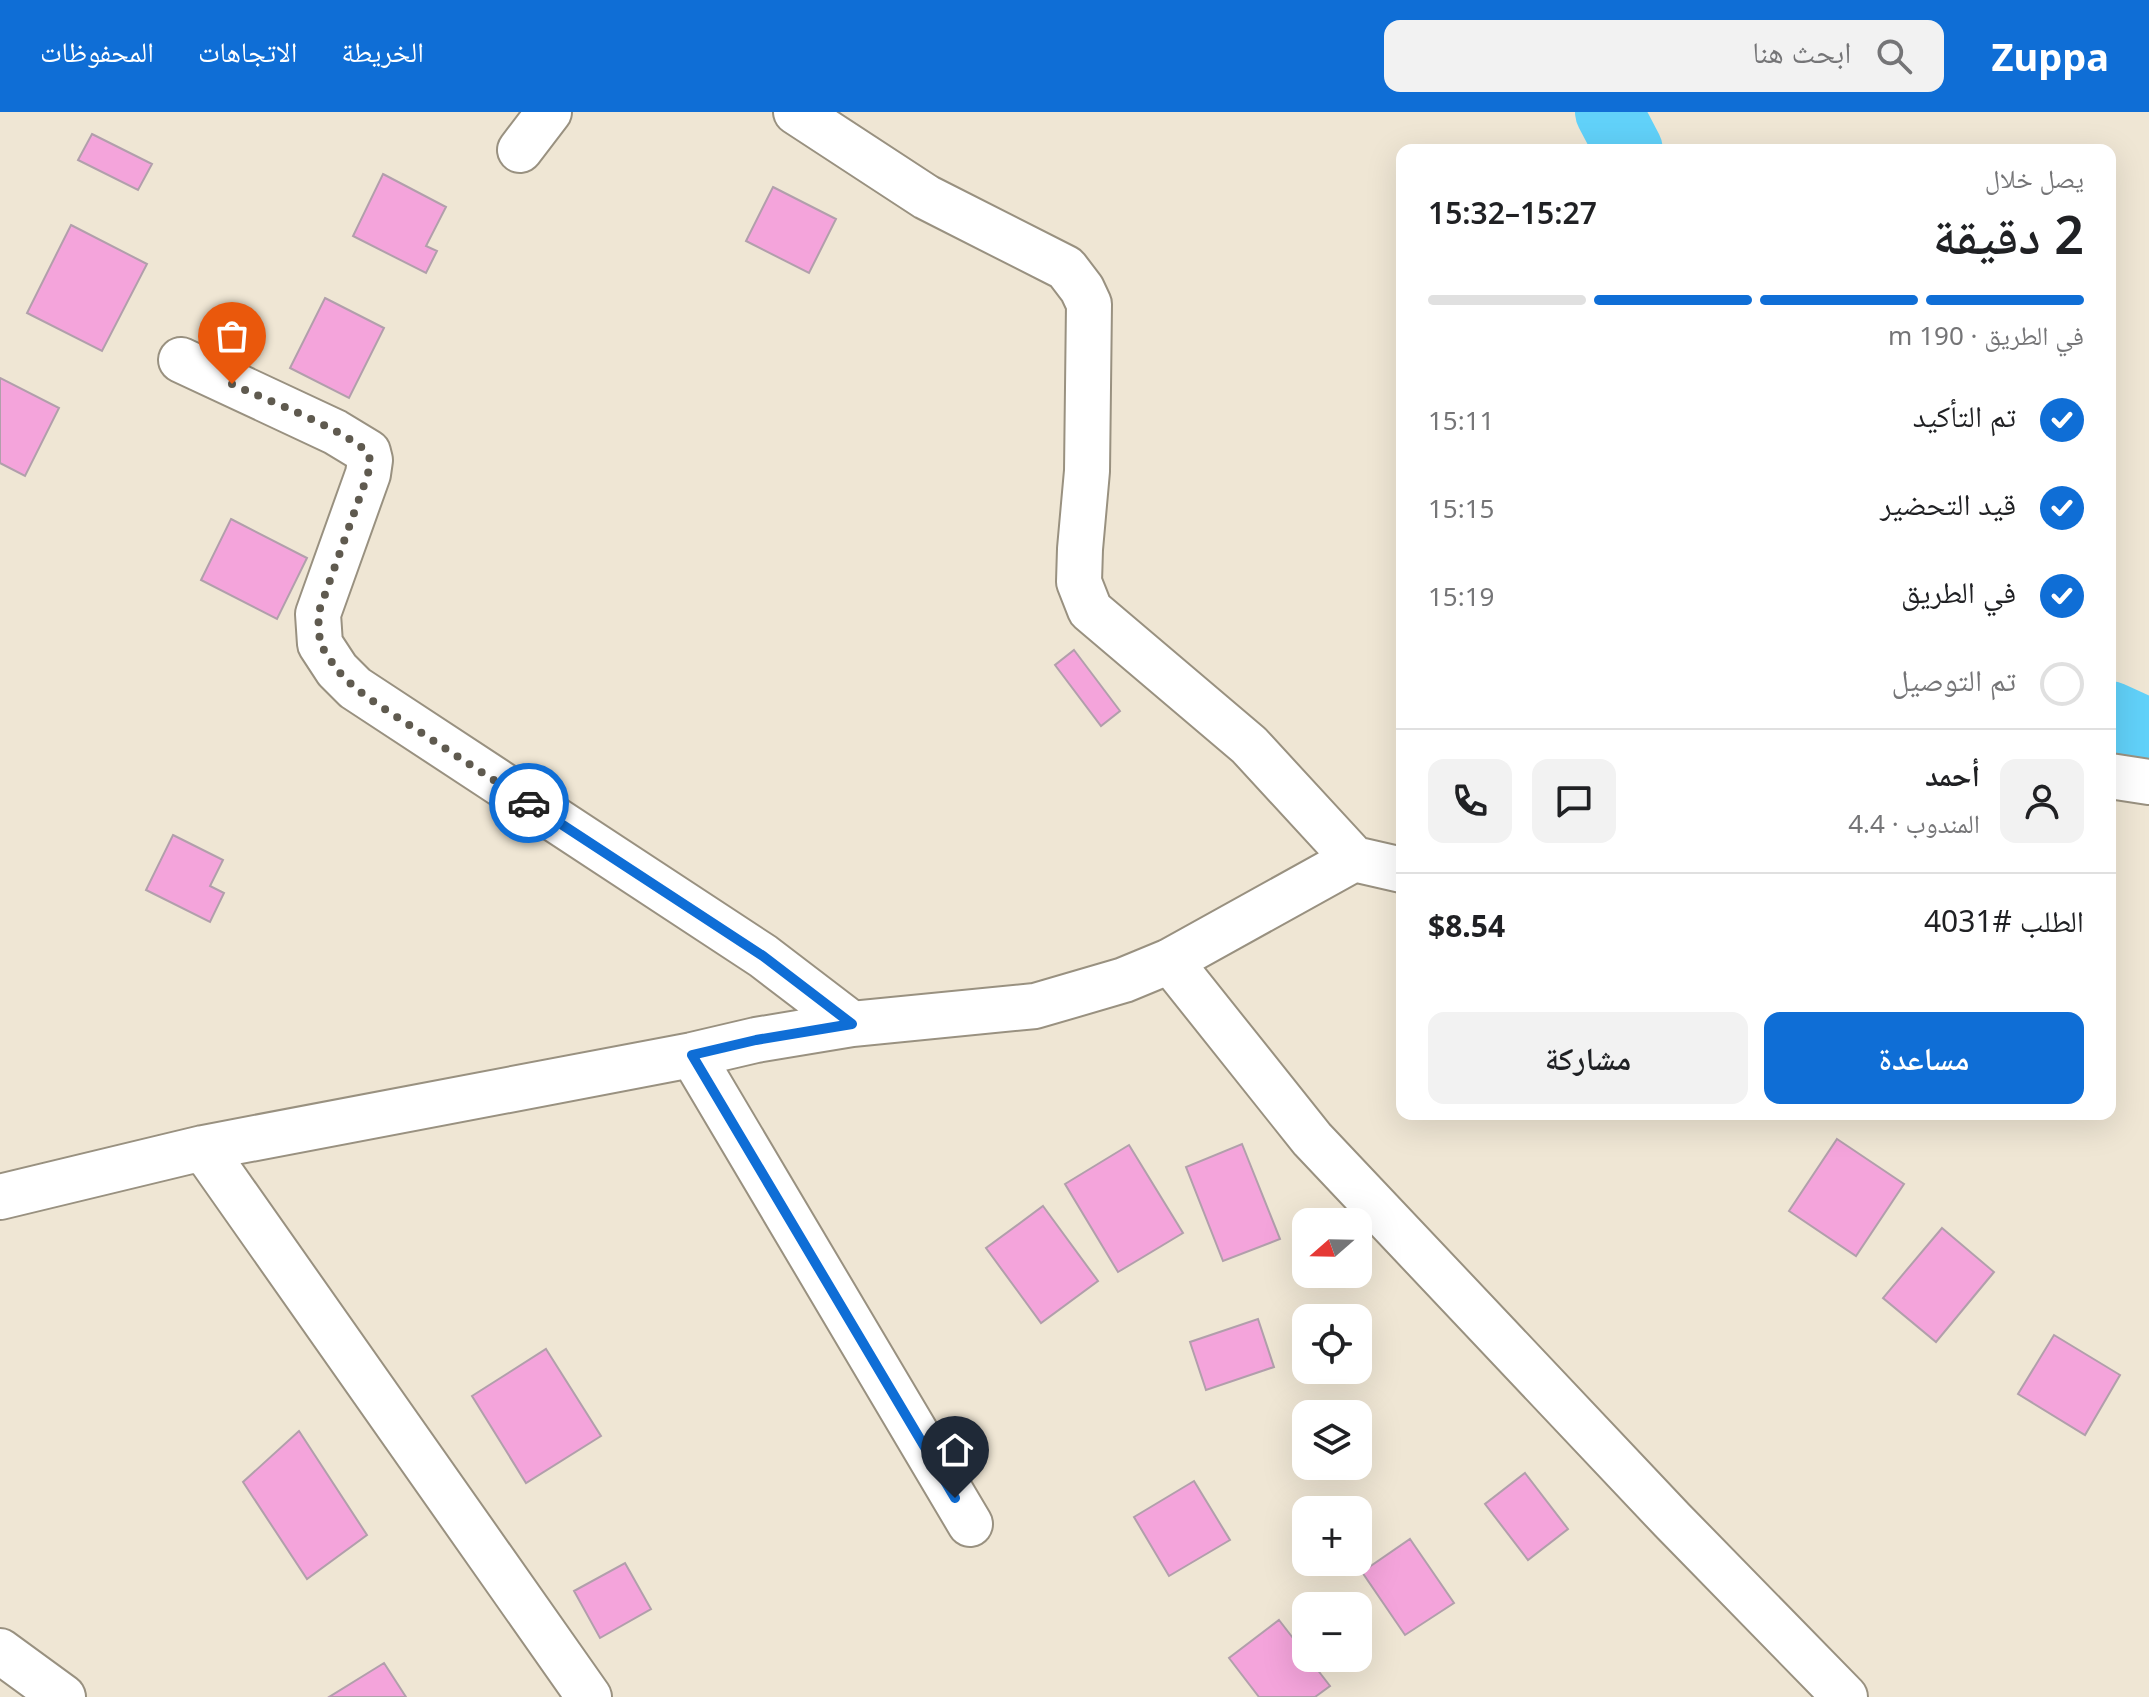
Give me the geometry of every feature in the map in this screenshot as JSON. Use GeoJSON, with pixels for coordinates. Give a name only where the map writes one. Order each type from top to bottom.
{"type":"FeatureCollection","features":[{"type":"Feature","properties":{"kind":"street"},"geometry":{"type":"LineString","coordinates":[[520,150],[549,112]]}},
{"type":"Feature","properties":{"kind":"street"},"geometry":{"type":"LineString","coordinates":[[796,112],[926,197],[1066,268],[1089,304],[1087,471],[1079,582],[1090,610],[1249,745],[1354,859],[1396,869]]}},
{"type":"Feature","properties":{"kind":"street"},"geometry":{"type":"LineString","coordinates":[[181,360],[335,432],[368,452],[368,474],[318,614],[320,644],[337,670],[355,688],[763,956],[852,1024]]}},
{"type":"Feature","properties":{"kind":"street"},"geometry":{"type":"LineString","coordinates":[[2116,777],[2149,782]]}},
{"type":"Feature","properties":{"kind":"street"},"geometry":{"type":"LineString","coordinates":[[0,1197],[203,1148],[692,1055],[756,1040],[852,1024],[1035,1006],[1124,980],[1170,961],[1354,859]]}},
{"type":"Feature","properties":{"kind":"street"},"geometry":{"type":"LineString","coordinates":[[1170,961],[1312,1139],[1672,1520],[1845,1697]]}},
{"type":"Feature","properties":{"kind":"street"},"geometry":{"type":"LineString","coordinates":[[692,1055],[970,1524]]}},
{"type":"Feature","properties":{"kind":"street"},"geometry":{"type":"LineString","coordinates":[[203,1148],[589,1697]]}},
{"type":"Feature","properties":{"kind":"street"},"geometry":{"type":"LineString","coordinates":[[0,1651],[63,1697]]}},
{"type":"Feature","properties":{"kind":"building"},"geometry":{"type":"Polygon","coordinates":[[[92,134],[152,164],[138,190],[78,160],[92,134]]]}},
{"type":"Feature","properties":{"kind":"building"},"geometry":{"type":"Polygon","coordinates":[[[383,174],[446,207],[426,246],[437,251],[426,273],[353,236],[383,174]]]}},
{"type":"Feature","properties":{"kind":"building"},"geometry":{"type":"Polygon","coordinates":[[[773,187],[836,219],[809,273],[746,241],[773,187]]]}},
{"type":"Feature","properties":{"kind":"building"},"geometry":{"type":"Polygon","coordinates":[[[71,225],[147,264],[102,351],[27,313],[71,225]]]}},
{"type":"Feature","properties":{"kind":"building"},"geometry":{"type":"Polygon","coordinates":[[[325,298],[384,328],[349,398],[290,368],[325,298]]]}},
{"type":"Feature","properties":{"kind":"building"},"geometry":{"type":"Polygon","coordinates":[[[0,378],[59,408],[25,476],[0,463],[0,378]]]}},
{"type":"Feature","properties":{"kind":"building"},"geometry":{"type":"Polygon","coordinates":[[[231,519],[307,558],[277,619],[201,580],[231,519]]]}},
{"type":"Feature","properties":{"kind":"building"},"geometry":{"type":"Polygon","coordinates":[[[1074,650],[1120,711],[1101,726],[1055,665],[1074,650]]]}},
{"type":"Feature","properties":{"kind":"building"},"geometry":{"type":"Polygon","coordinates":[[[173,835],[223,860],[210,886],[224,893],[210,922],[146,890],[173,835]]]}},
{"type":"Feature","properties":{"kind":"building"},"geometry":{"type":"Polygon","coordinates":[[[1837,1139],[1904,1184],[1856,1256],[1789,1211],[1837,1139]]]}},
{"type":"Feature","properties":{"kind":"building"},"geometry":{"type":"Polygon","coordinates":[[[1242,1144],[1280,1239],[1223,1261],[1186,1167],[1242,1144]]]}},
{"type":"Feature","properties":{"kind":"building"},"geometry":{"type":"Polygon","coordinates":[[[1129,1145],[1183,1233],[1118,1272],[1065,1184],[1129,1145]]]}},
{"type":"Feature","properties":{"kind":"building"},"geometry":{"type":"Polygon","coordinates":[[[1043,1206],[1098,1281],[1041,1323],[986,1248],[1043,1206]]]}},
{"type":"Feature","properties":{"kind":"building"},"geometry":{"type":"Polygon","coordinates":[[[1942,1228],[1994,1272],[1936,1342],[1883,1298],[1942,1228]]]}},
{"type":"Feature","properties":{"kind":"building"},"geometry":{"type":"Polygon","coordinates":[[[1258,1319],[1274,1367],[1206,1390],[1190,1342],[1258,1319]]]}},
{"type":"Feature","properties":{"kind":"building"},"geometry":{"type":"Polygon","coordinates":[[[2054,1335],[2120,1375],[2085,1435],[2018,1394],[2054,1335]]]}},
{"type":"Feature","properties":{"kind":"building"},"geometry":{"type":"Polygon","coordinates":[[[546,1349],[601,1436],[526,1483],[472,1396],[546,1349]]]}},
{"type":"Feature","properties":{"kind":"building"},"geometry":{"type":"Polygon","coordinates":[[[299,1431],[367,1535],[307,1579],[243,1482],[299,1431]]]}},
{"type":"Feature","properties":{"kind":"building"},"geometry":{"type":"Polygon","coordinates":[[[1525,1473],[1568,1529],[1528,1560],[1485,1504],[1525,1473]]]}},
{"type":"Feature","properties":{"kind":"building"},"geometry":{"type":"Polygon","coordinates":[[[1194,1481],[1230,1540],[1169,1576],[1134,1517],[1194,1481]]]}},
{"type":"Feature","properties":{"kind":"building"},"geometry":{"type":"Polygon","coordinates":[[[1410,1539],[1454,1603],[1405,1635],[1365,1576],[1372,1576],[1372,1565],[1410,1539]]]}},
{"type":"Feature","properties":{"kind":"building"},"geometry":{"type":"Polygon","coordinates":[[[625,1563],[651,1609],[600,1638],[574,1591],[625,1563]]]}},
{"type":"Feature","properties":{"kind":"building"},"geometry":{"type":"Polygon","coordinates":[[[1279,1620],[1292,1637],[1292,1672],[1319,1672],[1330,1686],[1315,1697],[1259,1697],[1229,1658],[1279,1620]]]}},
{"type":"Feature","properties":{"kind":"building"},"geometry":{"type":"Polygon","coordinates":[[[384,1663],[406,1697],[329,1697],[384,1663]]]}},
{"type":"Feature","properties":{"kind":"waterway"},"geometry":{"type":"LineString","coordinates":[[1609,112],[1626,144]]}},
{"type":"Feature","properties":{"kind":"waterway"},"geometry":{"type":"LineString","coordinates":[[2116,718],[2149,733]]}},
{"type":"Feature","properties":{"kind":"way so far"},"geometry":{"type":"LineString","coordinates":[[232,384],[335,432],[368,452],[368,474],[318,614],[320,644],[337,670],[377,704],[529,803]]}},
{"type":"Feature","properties":{"kind":"route"},"geometry":{"type":"LineString","coordinates":[[529,803],[763,956],[852,1024],[756,1040],[692,1055],[955,1498]]}}]}
